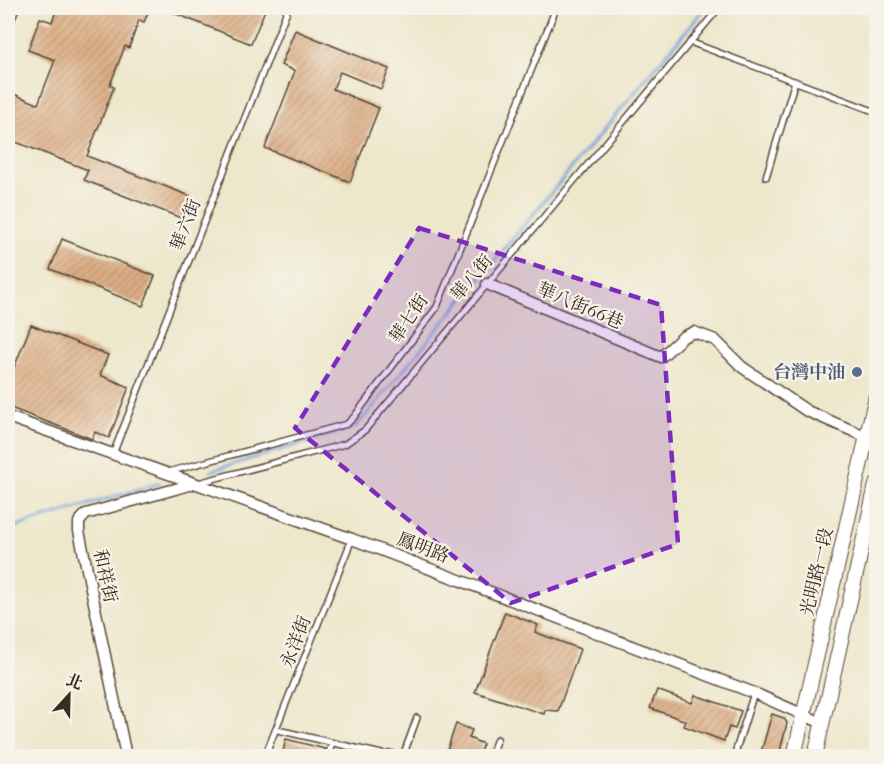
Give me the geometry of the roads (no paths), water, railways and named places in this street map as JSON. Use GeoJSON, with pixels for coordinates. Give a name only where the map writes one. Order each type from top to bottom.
{"type":"FeatureCollection","features":[{"type":"Feature","properties":{"kind":"street","name":"華八街66巷"},"geometry":{"type":"LineString","coordinates":[[487,284],[661,357],[683,337],[694,332],[715,340],[742,367],[807,411],[872,438]]}},
{"type":"Feature","properties":{"kind":"street","name":"光明路一段"},"geometry":{"type":"LineString","coordinates":[[794,756],[872,438],[876,396]]}},
{"type":"Feature","properties":{"kind":"street","name":"鳳明路"},"geometry":{"type":"LineString","coordinates":[[8,417],[352,539],[754,693],[802,717],[822,723]]}},
{"type":"Feature","properties":{"kind":"street","name":"和祥街"},"geometry":{"type":"LineString","coordinates":[[126,756],[79,522],[86,514],[194,484]]}},
{"type":"Feature","properties":{"kind":"street"},"geometry":{"type":"LineString","coordinates":[[815,756],[876,485]]}},
{"type":"Feature","properties":{"kind":"lane"},"geometry":{"type":"LineString","coordinates":[[8,29],[16,8]]}},
{"type":"Feature","properties":{"kind":"lane","name":"華六街"},"geometry":{"type":"LineString","coordinates":[[113,454],[288,8]]}},
{"type":"Feature","properties":{"kind":"lane","name":"華七街"},"geometry":{"type":"LineString","coordinates":[[164,473],[347,424],[354,417],[437,307],[556,8]]}},
{"type":"Feature","properties":{"kind":"lane","name":"華八街"},"geometry":{"type":"LineString","coordinates":[[194,484],[345,444],[357,437],[719,8]]}},
{"type":"Feature","properties":{"kind":"lane"},"geometry":{"type":"LineString","coordinates":[[690,42],[876,112]]}},
{"type":"Feature","properties":{"kind":"lane"},"geometry":{"type":"LineString","coordinates":[[766,177],[795,81]]}},
{"type":"Feature","properties":{"kind":"lane","name":"永洋街"},"geometry":{"type":"LineString","coordinates":[[265,756],[278,730],[352,539]]}},
{"type":"Feature","properties":{"kind":"lane"},"geometry":{"type":"LineString","coordinates":[[736,750],[754,693]]}},
{"type":"Feature","properties":{"kind":"lane"},"geometry":{"type":"LineString","coordinates":[[403,756],[417,718]]}},
{"type":"Feature","properties":{"kind":"lane"},"geometry":{"type":"LineString","coordinates":[[278,730],[390,756]]}},
{"type":"Feature","properties":{"kind":"lane"},"geometry":{"type":"LineString","coordinates":[[490,756],[497,739]]}},
{"type":"Feature","properties":{"kind":"lane"},"geometry":{"type":"LineString","coordinates":[[328,756],[332,743]]}},
{"type":"Feature","properties":{"kind":"waterway"},"geometry":{"type":"LineString","coordinates":[[211,471],[356,427],[705,8]]}},
{"type":"Feature","properties":{"kind":"waterway"},"geometry":{"type":"LineString","coordinates":[[8,529],[160,483]]}},
{"type":"Feature","properties":{"kind":"place","name":"台灣中油"},"geometry":{"type":"Point","coordinates":[857,372]}}]}
